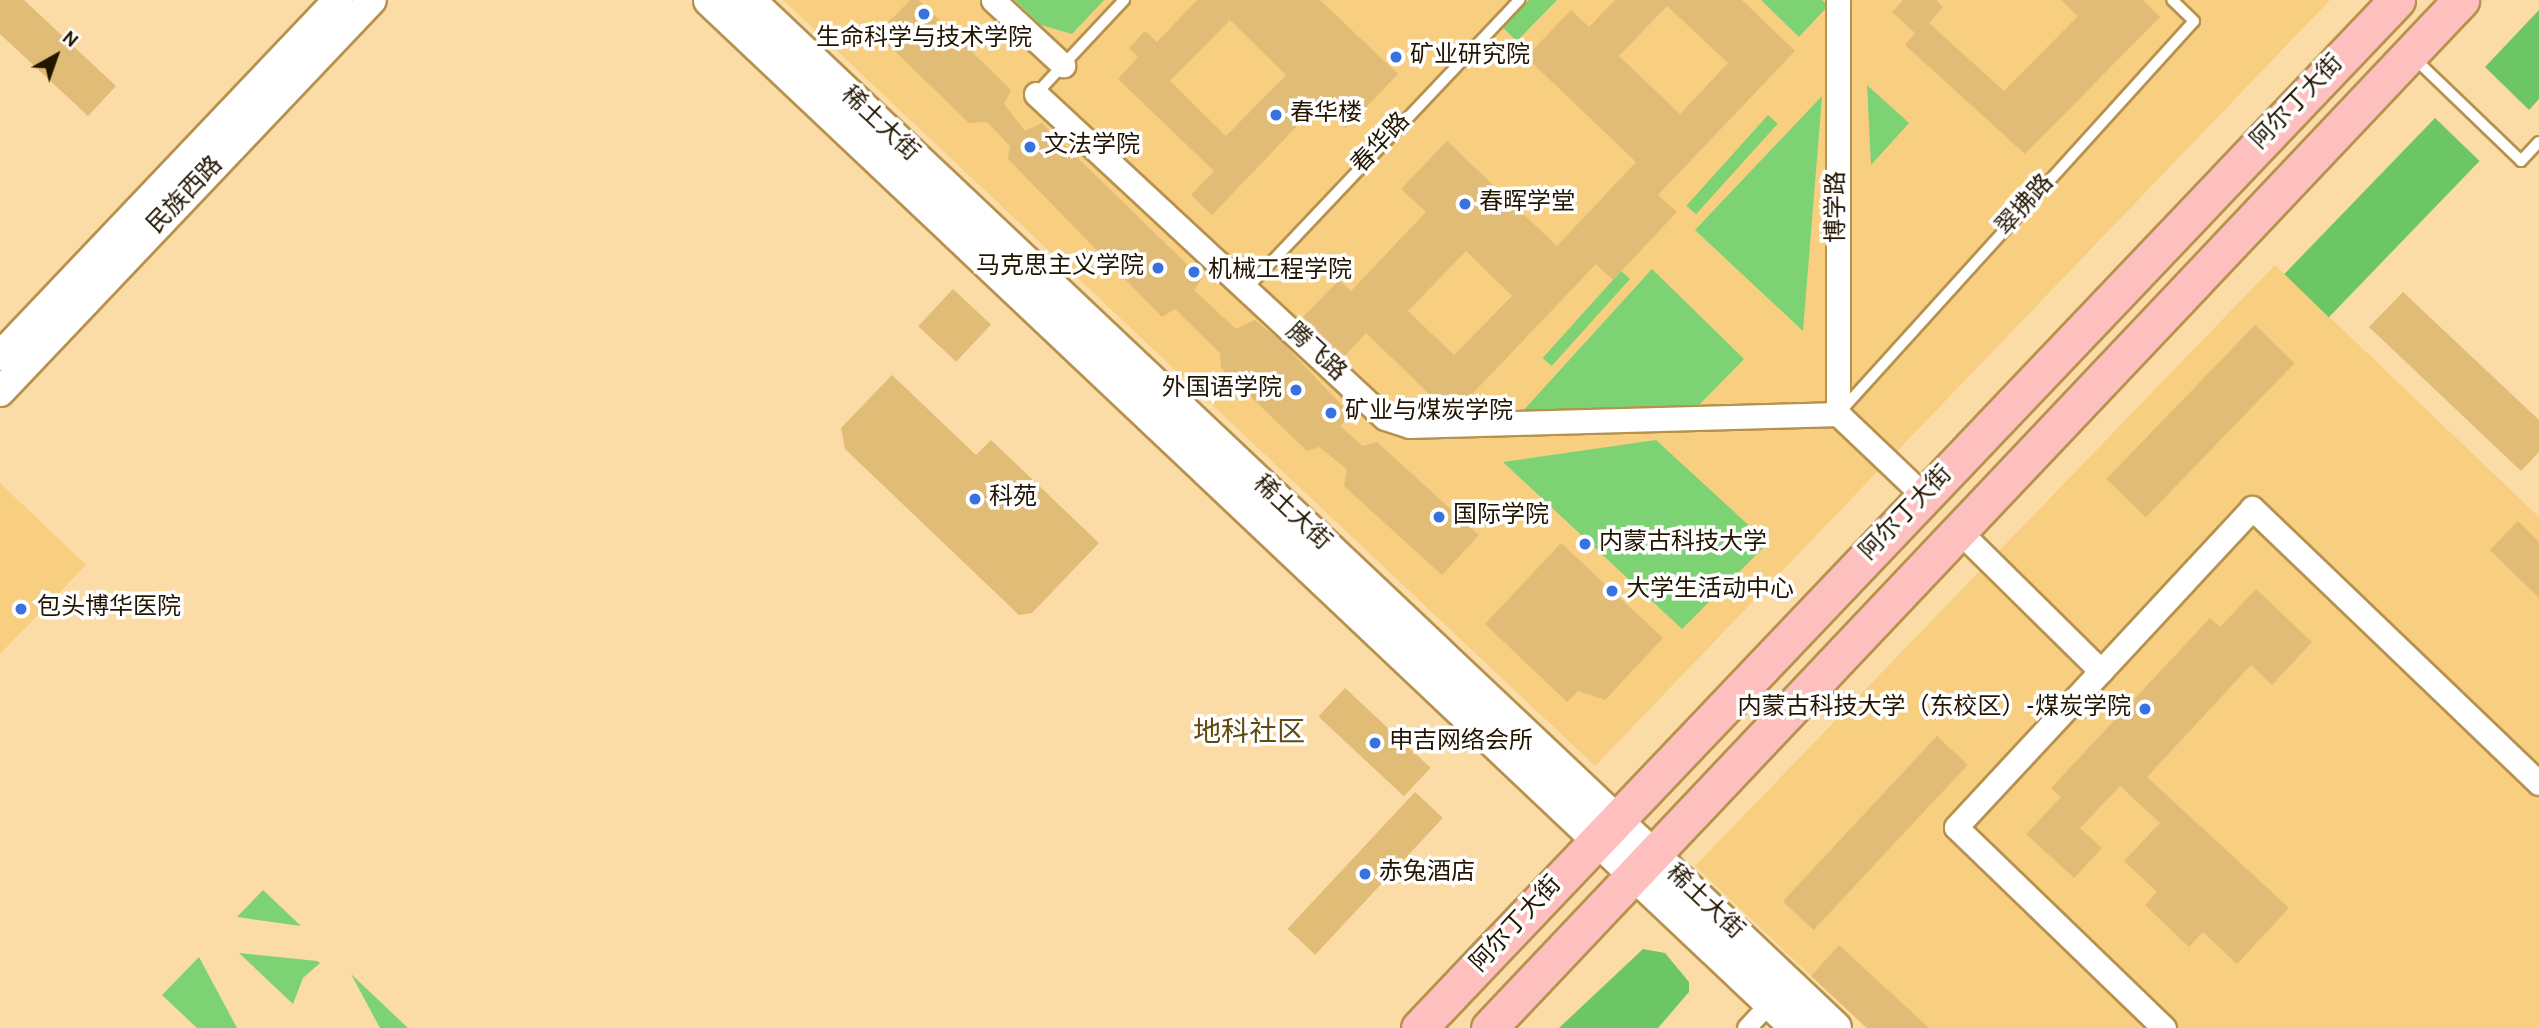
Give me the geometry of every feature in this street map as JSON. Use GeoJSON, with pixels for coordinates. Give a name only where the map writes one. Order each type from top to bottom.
{"type":"FeatureCollection","features":[{"type":"Feature","properties":{"kind":"main road","name":"稀土大街"},"geometry":{"type":"LineString","coordinates":[[710,0],[1646,865],[1835,1028]]}},
{"type":"Feature","properties":{"kind":"main road","name":"稀土大街"},"geometry":{"type":"LineString","coordinates":[[748,0],[1607,829]]}},
{"type":"Feature","properties":{"kind":"main road","name":"阿尔丁大街"},"geometry":{"type":"LineString","coordinates":[[1419,1028],[2397,0]]}},
{"type":"Feature","properties":{"kind":"main road","name":"阿尔丁大街"},"geometry":{"type":"LineString","coordinates":[[1489,1028],[2461,0]]}},
{"type":"Feature","properties":{"kind":"main road","name":"稀土大街"},"geometry":{"type":"LineString","coordinates":[[1646,865],[1797,1028]]}},
{"type":"Feature","properties":{"kind":"street","name":"民族西路"},"geometry":{"type":"LineString","coordinates":[[0,356],[338,0]]}},
{"type":"Feature","properties":{"kind":"street","name":"民族西路"},"geometry":{"type":"LineString","coordinates":[[0,392],[372,0]]}},
{"type":"Feature","properties":{"kind":"street"},"geometry":{"type":"LineString","coordinates":[[993,0],[1063,65]]}},
{"type":"Feature","properties":{"kind":"street","name":"博学路"},"geometry":{"type":"LineString","coordinates":[[1838,0],[1838,414]]}},
{"type":"Feature","properties":{"kind":"street","name":"腾飞路"},"geometry":{"type":"LineString","coordinates":[[1036,94],[1385,418],[1410,426],[1838,414]]}},
{"type":"Feature","properties":{"kind":"street"},"geometry":{"type":"LineString","coordinates":[[1838,414],[1924,496]]}},
{"type":"Feature","properties":{"kind":"street"},"geometry":{"type":"LineString","coordinates":[[2164,1028],[1956,827],[2252,508],[2539,783]]}},
{"type":"Feature","properties":{"kind":"street"},"geometry":{"type":"LineString","coordinates":[[1960,532],[2101,671]]}},
{"type":"Feature","properties":{"kind":"street"},"geometry":{"type":"LineString","coordinates":[[1747,1028],[1764,1010]]}},
{"type":"Feature","properties":{"kind":"lane"},"geometry":{"type":"LineString","coordinates":[[1036,94],[1124,0]]}},
{"type":"Feature","properties":{"kind":"lane","name":"春华路"},"geometry":{"type":"LineString","coordinates":[[1245,289],[1518,0]]}},
{"type":"Feature","properties":{"kind":"lane","name":"翠拂路"},"geometry":{"type":"LineString","coordinates":[[1838,414],[2194,21],[2172,0]]}},
{"type":"Feature","properties":{"kind":"lane"},"geometry":{"type":"LineString","coordinates":[[2410,54],[2521,161],[2539,142]]}},
{"type":"Feature","properties":{"kind":"shaded area","name":"内蒙古科技大学"},"geometry":{"type":"Polygon","coordinates":[[[783,0],[2330,0],[1595,766],[783,0]]]}},
{"type":"Feature","properties":{"kind":"shaded area"},"geometry":{"type":"Polygon","coordinates":[[[2275,265],[2539,517],[2539,1028],[1866,1028],[1695,866],[2275,265]]]}},
{"type":"Feature","properties":{"kind":"shaded area","name":"包头博华医院"},"geometry":{"type":"Polygon","coordinates":[[[0,483],[86,565],[0,654],[0,483]]]}},
{"type":"Feature","properties":{"kind":"green space"},"geometry":{"type":"Polygon","coordinates":[[[1015,0],[1104,0],[1072,34],[1041,25],[1015,0]]]}},
{"type":"Feature","properties":{"kind":"green space"},"geometry":{"type":"Polygon","coordinates":[[[1529,0],[1557,0],[1517,41],[1502,27],[1529,0]]]}},
{"type":"Feature","properties":{"kind":"green space"},"geometry":{"type":"Polygon","coordinates":[[[1761,0],[1822,0],[1828,6],[1799,37],[1761,0]]]}},
{"type":"Feature","properties":{"kind":"green space"},"geometry":{"type":"Polygon","coordinates":[[[2539,10],[2539,99],[2529,110],[2485,67],[2539,10]]]}},
{"type":"Feature","properties":{"kind":"green space"},"geometry":{"type":"Polygon","coordinates":[[[1867,85],[1909,123],[1871,165],[1867,85]]]}},
{"type":"Feature","properties":{"kind":"green space"},"geometry":{"type":"Polygon","coordinates":[[[1822,96],[1803,331],[1695,230],[1822,96]]]}},
{"type":"Feature","properties":{"kind":"green space"},"geometry":{"type":"Polygon","coordinates":[[[1768,115],[1778,124],[1696,214],[1686,206],[1768,115]]]}},
{"type":"Feature","properties":{"kind":"green space"},"geometry":{"type":"Polygon","coordinates":[[[2435,118],[2480,161],[2329,317],[2284,274],[2435,118]]]}},
{"type":"Feature","properties":{"kind":"green space"},"geometry":{"type":"Polygon","coordinates":[[[1652,269],[1744,359],[1696,408],[1521,413],[1652,269]]]}},
{"type":"Feature","properties":{"kind":"green space"},"geometry":{"type":"Polygon","coordinates":[[[1621,271],[1630,279],[1552,366],[1543,358],[1621,271]]]}},
{"type":"Feature","properties":{"kind":"green space"},"geometry":{"type":"Polygon","coordinates":[[[1656,440],[1768,543],[1682,629],[1503,462],[1656,440]]]}},
{"type":"Feature","properties":{"kind":"green space"},"geometry":{"type":"Polygon","coordinates":[[[263,890],[301,926],[237,917],[263,890]]]}},
{"type":"Feature","properties":{"kind":"green space"},"geometry":{"type":"Polygon","coordinates":[[[1643,949],[1665,953],[1689,982],[1689,992],[1658,1028],[1559,1028],[1643,949]]]}},
{"type":"Feature","properties":{"kind":"green space"},"geometry":{"type":"Polygon","coordinates":[[[239,953],[320,963],[303,978],[293,1004],[239,953]]]}},
{"type":"Feature","properties":{"kind":"green space"},"geometry":{"type":"Polygon","coordinates":[[[199,957],[237,1028],[197,1028],[162,995],[199,957]]]}},
{"type":"Feature","properties":{"kind":"green space"},"geometry":{"type":"Polygon","coordinates":[[[351,974],[408,1028],[380,1028],[351,974]]]}},
{"type":"Feature","properties":{"kind":"building"},"geometry":{"type":"Polygon","coordinates":[[[0,0],[24,0],[116,86],[88,116],[0,34],[0,0]]]}},
{"type":"Feature","properties":{"kind":"building"},"geometry":{"type":"Polygon","coordinates":[[[910,0],[919,0],[1011,90],[1004,104],[1025,131],[1042,123],[1202,279],[1194,290],[1236,329],[1255,320],[1281,341],[1351,415],[1340,426],[1363,446],[1377,442],[1479,535],[1442,575],[1344,486],[1347,469],[1319,447],[1307,451],[1221,368],[1220,353],[1175,309],[1162,317],[1008,159],[1010,146],[987,122],[969,123],[877,34],[910,0]]]}},
{"type":"Feature","properties":{"kind":"building","name":"春华楼"},"geometry":{"type":"Polygon","coordinates":[[[1197,0],[1320,0],[1398,74],[1346,128],[1319,103],[1212,215],[1191,195],[1214,171],[1118,79],[1138,57],[1129,48],[1145,31],[1157,42],[1197,0]],[[1230,20],[1170,81],[1226,136],[1286,75],[1230,20]]]}},
{"type":"Feature","properties":{"kind":"building","name":"春晖学堂"},"geometry":{"type":"Polygon","coordinates":[[[1615,0],[1742,0],[1795,51],[1658,195],[1677,212],[1613,280],[1596,264],[1456,411],[1447,411],[1366,333],[1342,359],[1300,320],[1339,280],[1351,291],[1426,212],[1401,189],[1447,141],[1557,246],[1636,162],[1526,57],[1571,10],[1589,27],[1615,0]],[[1667,6],[1619,56],[1680,114],[1728,63],[1667,6]],[[1466,251],[1408,311],[1454,355],[1512,296],[1466,251]]]}},
{"type":"Feature","properties":{"kind":"building"},"geometry":{"type":"Polygon","coordinates":[[[1903,0],[1936,0],[1943,7],[1929,23],[2004,91],[2078,16],[2061,0],[2143,0],[2160,17],[2025,154],[1905,45],[1915,33],[1892,12],[1903,0]]]}},
{"type":"Feature","properties":{"kind":"building"},"geometry":{"type":"Polygon","coordinates":[[[953,289],[991,324],[956,362],[918,326],[953,289]]]}},
{"type":"Feature","properties":{"kind":"building"},"geometry":{"type":"Polygon","coordinates":[[[2403,292],[2539,420],[2539,452],[2521,471],[2369,327],[2403,292]]]}},
{"type":"Feature","properties":{"kind":"building"},"geometry":{"type":"Polygon","coordinates":[[[2255,325],[2295,363],[2146,517],[2106,479],[2255,325]]]}},
{"type":"Feature","properties":{"kind":"building","name":"科苑"},"geometry":{"type":"Polygon","coordinates":[[[892,375],[976,455],[991,440],[1099,543],[1032,613],[1019,615],[845,449],[841,428],[892,375]]]}},
{"type":"Feature","properties":{"kind":"building"},"geometry":{"type":"Polygon","coordinates":[[[2518,521],[2539,542],[2539,598],[2490,550],[2518,521]]]}},
{"type":"Feature","properties":{"kind":"building"},"geometry":{"type":"Polygon","coordinates":[[[1561,543],[1663,638],[1605,700],[1578,691],[1567,702],[1485,624],[1561,543]]]}},
{"type":"Feature","properties":{"kind":"building"},"geometry":{"type":"Polygon","coordinates":[[[2256,589],[2312,642],[2272,685],[2251,665],[2147,777],[2289,908],[2237,964],[2203,932],[2189,947],[2145,905],[2157,892],[2124,861],[2160,823],[2120,786],[2080,828],[2102,848],[2074,878],[2026,834],[2061,797],[2051,788],[2210,618],[2220,627],[2256,589]]]}},
{"type":"Feature","properties":{"kind":"building","name":"申吉网络会所"},"geometry":{"type":"Polygon","coordinates":[[[1345,688],[1431,768],[1404,796],[1318,717],[1345,688]]]}},
{"type":"Feature","properties":{"kind":"building"},"geometry":{"type":"Polygon","coordinates":[[[1937,736],[1968,765],[1814,930],[1783,901],[1937,736]]]}},
{"type":"Feature","properties":{"kind":"building","name":"赤兔酒店"},"geometry":{"type":"Polygon","coordinates":[[[1415,792],[1443,818],[1315,955],[1287,929],[1415,792]]]}},
{"type":"Feature","properties":{"kind":"building"},"geometry":{"type":"Polygon","coordinates":[[[1839,945],[1929,1028],[1867,1028],[1811,976],[1839,945]]]}},
{"type":"Feature","properties":{"kind":"place","name":"生命科学与技术学院"},"geometry":{"type":"Point","coordinates":[924,14]}},
{"type":"Feature","properties":{"kind":"place","name":"矿业研究院"},"geometry":{"type":"Point","coordinates":[1396,57]}},
{"type":"Feature","properties":{"kind":"place","name":"春华楼"},"geometry":{"type":"Point","coordinates":[1276,115]}},
{"type":"Feature","properties":{"kind":"place","name":"文法学院"},"geometry":{"type":"Point","coordinates":[1030,147]}},
{"type":"Feature","properties":{"kind":"place","name":"春晖学堂"},"geometry":{"type":"Point","coordinates":[1465,204]}},
{"type":"Feature","properties":{"kind":"place","name":"马克思主义学院"},"geometry":{"type":"Point","coordinates":[1158,268]}},
{"type":"Feature","properties":{"kind":"place","name":"机械工程学院"},"geometry":{"type":"Point","coordinates":[1194,272]}},
{"type":"Feature","properties":{"kind":"place","name":"外国语学院"},"geometry":{"type":"Point","coordinates":[1296,390]}},
{"type":"Feature","properties":{"kind":"place","name":"矿业与煤炭学院"},"geometry":{"type":"Point","coordinates":[1331,413]}},
{"type":"Feature","properties":{"kind":"place","name":"科苑"},"geometry":{"type":"Point","coordinates":[975,499]}},
{"type":"Feature","properties":{"kind":"place","name":"国际学院"},"geometry":{"type":"Point","coordinates":[1439,517]}},
{"type":"Feature","properties":{"kind":"place","name":"内蒙古科技大学"},"geometry":{"type":"Point","coordinates":[1585,544]}},
{"type":"Feature","properties":{"kind":"place","name":"大学生活动中心"},"geometry":{"type":"Point","coordinates":[1612,591]}},
{"type":"Feature","properties":{"kind":"place","name":"包头博华医院"},"geometry":{"type":"Point","coordinates":[21,609]}},
{"type":"Feature","properties":{"kind":"place","name":"内蒙古科技大学（东校区）-煤炭学院"},"geometry":{"type":"Point","coordinates":[2145,709]}},
{"type":"Feature","properties":{"kind":"place","name":"申吉网络会所"},"geometry":{"type":"Point","coordinates":[1375,743]}},
{"type":"Feature","properties":{"kind":"place","name":"赤兔酒店"},"geometry":{"type":"Point","coordinates":[1365,874]}},
{"type":"Feature","properties":{"kind":"district","name":"地科社区"},"geometry":{"type":"Point","coordinates":[1249,734]}}]}
